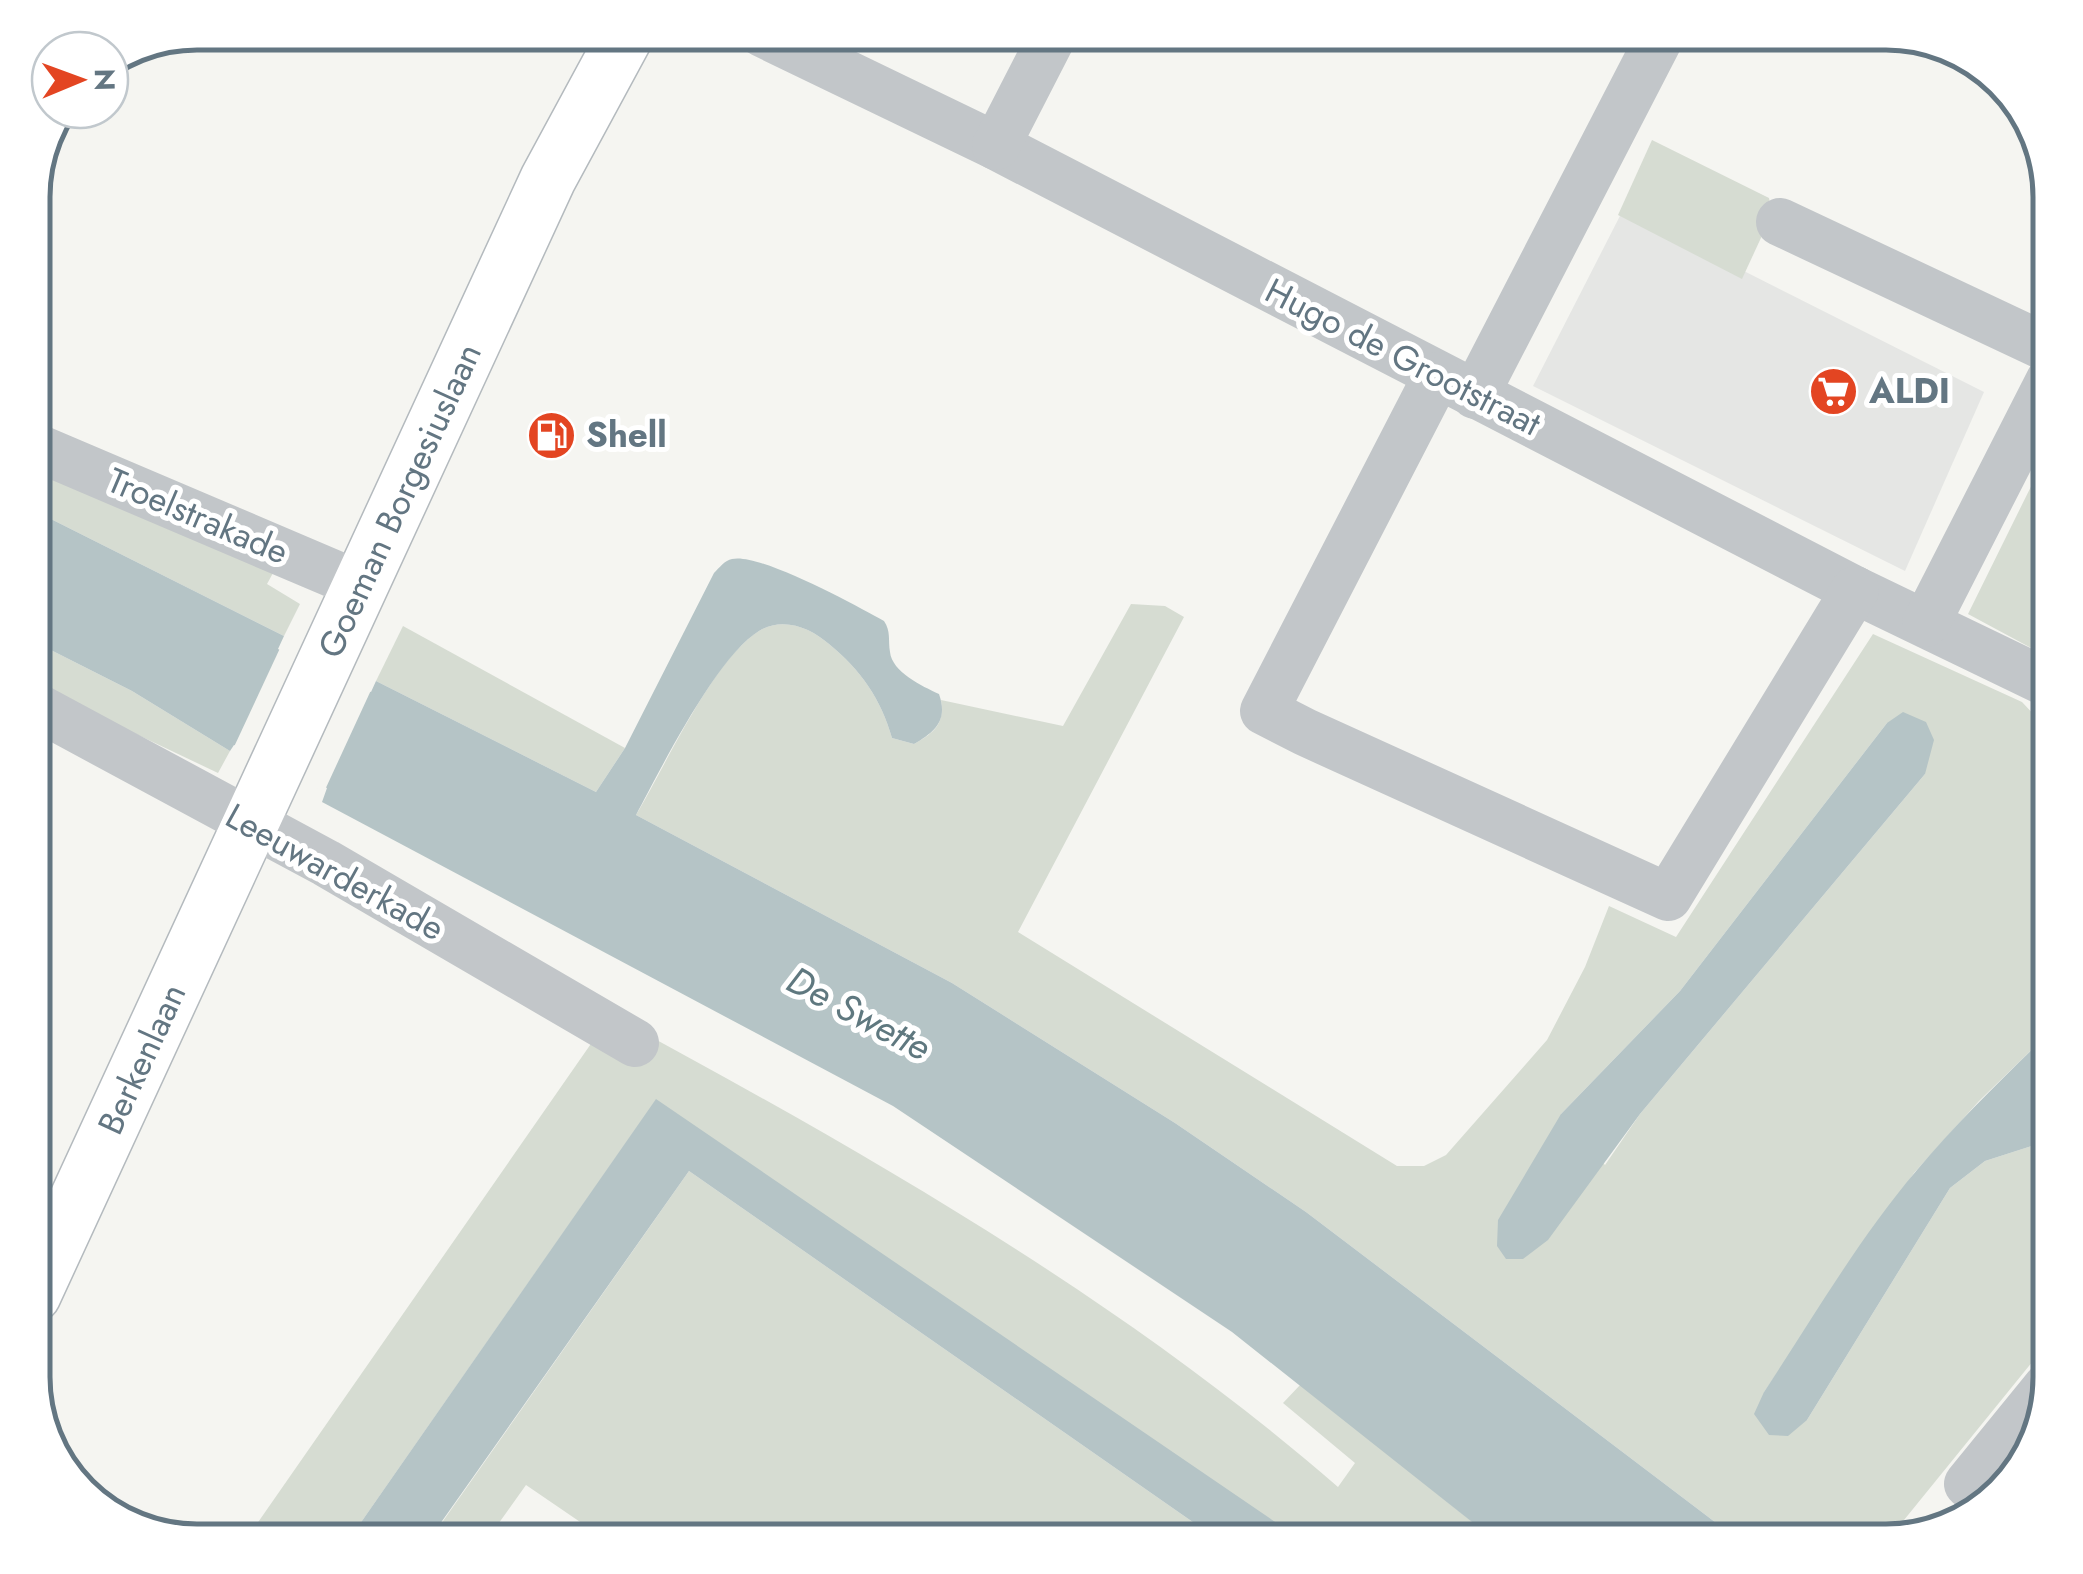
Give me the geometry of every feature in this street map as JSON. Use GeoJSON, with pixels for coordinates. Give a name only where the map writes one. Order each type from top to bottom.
{"type":"FeatureCollection","features":[{"type":"Feature","properties":{"kind":"main road","name":"Goeman Borgesiuslaan"},"geometry":{"type":"LineString","coordinates":[[548,179],[568,76],[582,50]]}},
{"type":"Feature","properties":{"kind":"main road","name":"Goeman Borgesiuslaan"},"geometry":{"type":"LineString","coordinates":[[254,826],[548,179],[618,50]]}},
{"type":"Feature","properties":{"kind":"main road","name":"Berkenlaan"},"geometry":{"type":"LineString","coordinates":[[50,1254],[254,826]]}},
{"type":"Feature","properties":{"kind":"street","name":"Hugo de Grootstraat"},"geometry":{"type":"LineString","coordinates":[[799,50],[996,146],[1456,386],[1926,623],[2033,682]]}},
{"type":"Feature","properties":{"kind":"street"},"geometry":{"type":"LineString","coordinates":[[996,146],[1045,50]]}},
{"type":"Feature","properties":{"kind":"street"},"geometry":{"type":"LineString","coordinates":[[1652,50],[1264,711],[1668,897],[1855,590]]}},
{"type":"Feature","properties":{"kind":"street"},"geometry":{"type":"LineString","coordinates":[[1780,222],[2033,341]]}},
{"type":"Feature","properties":{"kind":"street"},"geometry":{"type":"LineString","coordinates":[[1926,623],[2033,413]]}},
{"type":"Feature","properties":{"kind":"street","name":"Troelstrakade"},"geometry":{"type":"LineString","coordinates":[[50,453],[362,586]]}},
{"type":"Feature","properties":{"kind":"street","name":"Leeuwarderkade"},"geometry":{"type":"LineString","coordinates":[[50,714],[635,1043]]}},
{"type":"Feature","properties":{"kind":"street"},"geometry":{"type":"LineString","coordinates":[[1977,1491],[1968,1484],[2029,1410]]}},
{"type":"Feature","properties":{"kind":"shaded area"},"geometry":{"type":"Polygon","coordinates":[[[1652,140],[1769,198],[1772,214],[1742,279],[1618,215],[1652,140]]]}},
{"type":"Feature","properties":{"kind":"shaded area"},"geometry":{"type":"Polygon","coordinates":[[[1623,210],[1984,392],[1905,571],[1533,386],[1623,210]]]}},
{"type":"Feature","properties":{"kind":"shaded area"},"geometry":{"type":"Polygon","coordinates":[[[50,470],[273,573],[267,584],[300,604],[284,636],[50,519],[50,470]]]}},
{"type":"Feature","properties":{"kind":"shaded area"},"geometry":{"type":"Polygon","coordinates":[[[2033,482],[2033,649],[1968,614],[2033,482]]]}},
{"type":"Feature","properties":{"kind":"shaded area"},"geometry":{"type":"Polygon","coordinates":[[[1131,604],[1165,606],[1184,617],[1018,932],[1397,1166],[1424,1166],[1446,1155],[1547,1040],[1585,967],[1609,906],[1676,937],[1873,634],[2022,702],[2033,714],[2033,1049],[1914,1173],[1764,1392],[1807,1420],[1950,1188],[1985,1161],[2033,1145],[2033,1361],[1902,1522],[1718,1524],[1306,1212],[1175,1123],[952,983],[636,815],[724,665],[742,645],[768,627],[796,626],[829,644],[868,686],[892,738],[914,744],[927,736],[939,722],[941,700],[1063,726],[1131,604]],[[1887,723],[1680,991],[1561,1114],[1605,1165],[1640,1114],[1925,774],[1887,723]]]}},
{"type":"Feature","properties":{"kind":"shaded area"},"geometry":{"type":"Polygon","coordinates":[[[403,626],[625,748],[596,792],[376,681],[403,626]]]}},
{"type":"Feature","properties":{"kind":"shaded area"},"geometry":{"type":"Polygon","coordinates":[[[50,650],[132,691],[230,751],[218,773],[50,693],[50,650]]]}},
{"type":"Feature","properties":{"kind":"shaded area"},"geometry":{"type":"Polygon","coordinates":[[[611,1015],[896,1175],[1079,1290],[1168,1352],[1338,1487],[1355,1463],[1283,1403],[1301,1384],[1475,1524],[1276,1524],[656,1100],[360,1524],[257,1524],[611,1015]]]}},
{"type":"Feature","properties":{"kind":"shaded area"},"geometry":{"type":"Polygon","coordinates":[[[689,1171],[1196,1524],[583,1524],[526,1485],[498,1524],[441,1524],[689,1171]]]}},
{"type":"Feature","properties":{"kind":"water","name":"De Swette"},"geometry":{"type":"Polygon","coordinates":[[[50,519],[284,636],[278,649],[371,692],[376,681],[596,792],[625,748],[714,573],[727,561],[745,559],[763,564],[831,593],[884,621],[896,666],[939,694],[942,711],[938,724],[914,744],[892,738],[876,698],[840,654],[805,629],[787,624],[768,627],[743,644],[708,688],[636,815],[952,983],[1175,1123],[1306,1212],[1718,1524],[1475,1524],[1232,1332],[893,1106],[322,802],[327,788],[234,745],[230,751],[132,691],[50,650],[50,519]]]}},
{"type":"Feature","properties":{"kind":"water"},"geometry":{"type":"Polygon","coordinates":[[[1903,712],[1926,722],[1934,740],[1925,774],[1640,1114],[1548,1240],[1523,1259],[1506,1259],[1497,1246],[1498,1220],[1561,1114],[1680,991],[1887,723],[1903,712]]]}},
{"type":"Feature","properties":{"kind":"water"},"geometry":{"type":"Polygon","coordinates":[[[2033,1049],[2033,1145],[1985,1161],[1950,1188],[1807,1420],[1788,1436],[1769,1435],[1754,1414],[1764,1392],[1896,1196],[2033,1049]]]}},
{"type":"Feature","properties":{"kind":"water"},"geometry":{"type":"Polygon","coordinates":[[[656,1099],[1278,1524],[1196,1524],[689,1171],[440,1524],[360,1524],[656,1099]]]}},
{"type":"Feature","properties":{"kind":"pier"},"geometry":{"type":"Polygon","coordinates":[[[281,646],[372,688],[324,792],[233,749],[281,646]]]}},
{"type":"Feature","properties":{"kind":"place","name":"ALDI"},"geometry":{"type":"Point","coordinates":[1834,391]}},
{"type":"Feature","properties":{"kind":"place","name":"Shell"},"geometry":{"type":"Point","coordinates":[551,435]}}]}
